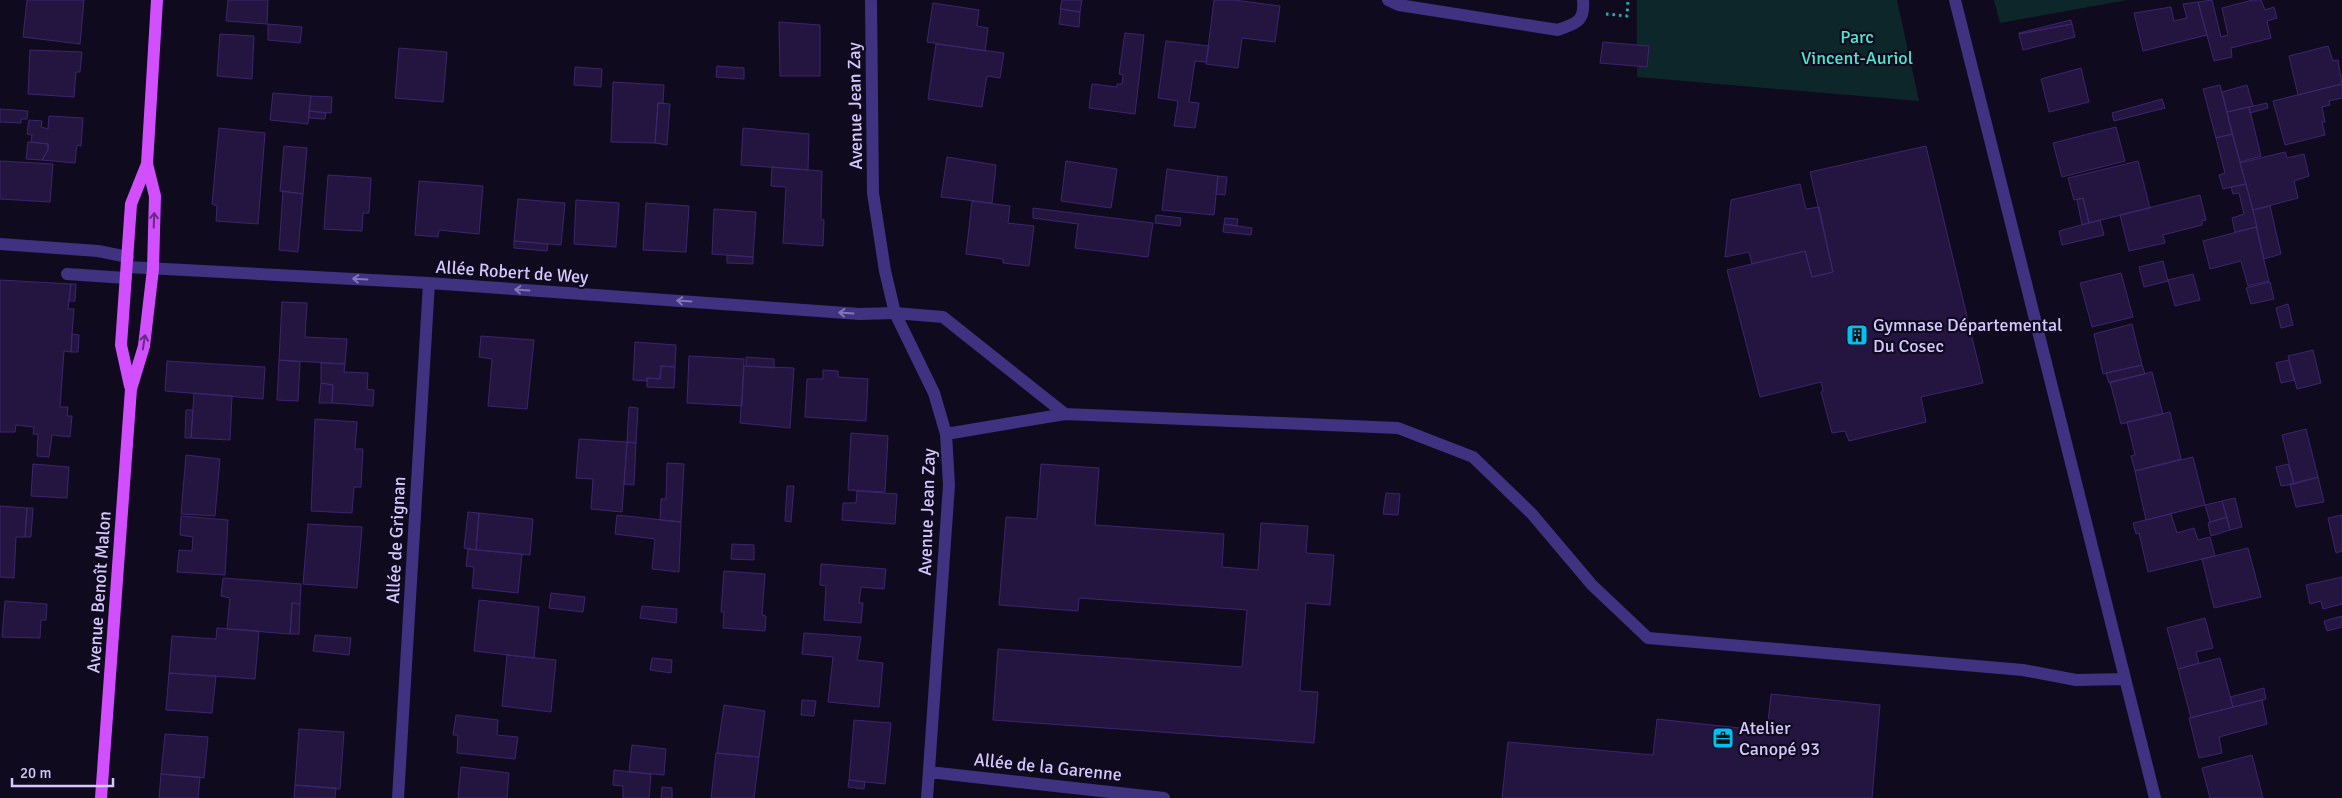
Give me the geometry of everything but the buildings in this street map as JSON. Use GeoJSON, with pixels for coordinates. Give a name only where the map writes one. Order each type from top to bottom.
{"type":"FeatureCollection","features":[{"type":"Feature","properties":{"kind":"main road","name":"Avenue Benoît Malon"},"geometry":{"type":"LineString","coordinates":[[101,798],[131,389],[144,346],[153,269],[155,196],[147,164],[158,0]]}},
{"type":"Feature","properties":{"kind":"main road","name":"Avenue Benoît Malon"},"geometry":{"type":"LineString","coordinates":[[131,389],[121,345],[131,204],[147,164]]}},
{"type":"Feature","properties":{"kind":"street","name":"Avenue Jean Zay"},"geometry":{"type":"LineString","coordinates":[[871,0],[873,193],[885,271],[895,313],[934,393],[946,434],[949,486],[927,798]]}},
{"type":"Feature","properties":{"kind":"street"},"geometry":{"type":"LineString","coordinates":[[1388,0],[1399,5],[1558,30],[1577,22],[1583,6]]}},
{"type":"Feature","properties":{"kind":"street"},"geometry":{"type":"LineString","coordinates":[[1955,0],[2155,798]]}},
{"type":"Feature","properties":{"kind":"street"},"geometry":{"type":"LineString","coordinates":[[0,244],[98,251],[127,267]]}},
{"type":"Feature","properties":{"kind":"street","name":"Allée Robert de Wey"},"geometry":{"type":"LineString","coordinates":[[127,267],[429,283],[860,314],[895,313],[943,317],[1065,414]]}},
{"type":"Feature","properties":{"kind":"street"},"geometry":{"type":"LineString","coordinates":[[67,274],[127,267]]}},
{"type":"Feature","properties":{"kind":"street","name":"Allée de Grignan"},"geometry":{"type":"LineString","coordinates":[[398,798],[429,283]]}},
{"type":"Feature","properties":{"kind":"street"},"geometry":{"type":"LineString","coordinates":[[946,434],[1065,414],[1398,428],[1473,457],[1532,514],[1592,585],[1648,638],[2023,670],[2076,680],[2125,679]]}},
{"type":"Feature","properties":{"kind":"street","name":"Allée de la Garenne"},"geometry":{"type":"LineString","coordinates":[[929,772],[1164,798]]}},
{"type":"Feature","properties":{"kind":"path"},"geometry":{"type":"LineString","coordinates":[[1583,6],[1627,16],[1628,0]]}},
{"type":"Feature","properties":{"kind":"green space","name":"Parc Vincent-Auriol"},"geometry":{"type":"Polygon","coordinates":[[[1637,0],[1897,0],[1919,101],[1637,77],[1637,0]]]}},
{"type":"Feature","properties":{"kind":"green space"},"geometry":{"type":"Polygon","coordinates":[[[1994,0],[2127,0],[2000,23],[1994,0]]]}},
{"type":"Feature","properties":{"kind":"place","name":"Gymnase Départemental Du Cosec"},"geometry":{"type":"Point","coordinates":[1857,335]}},
{"type":"Feature","properties":{"kind":"place","name":"Atelier Canopé 93"},"geometry":{"type":"Point","coordinates":[1723,738]}}]}
